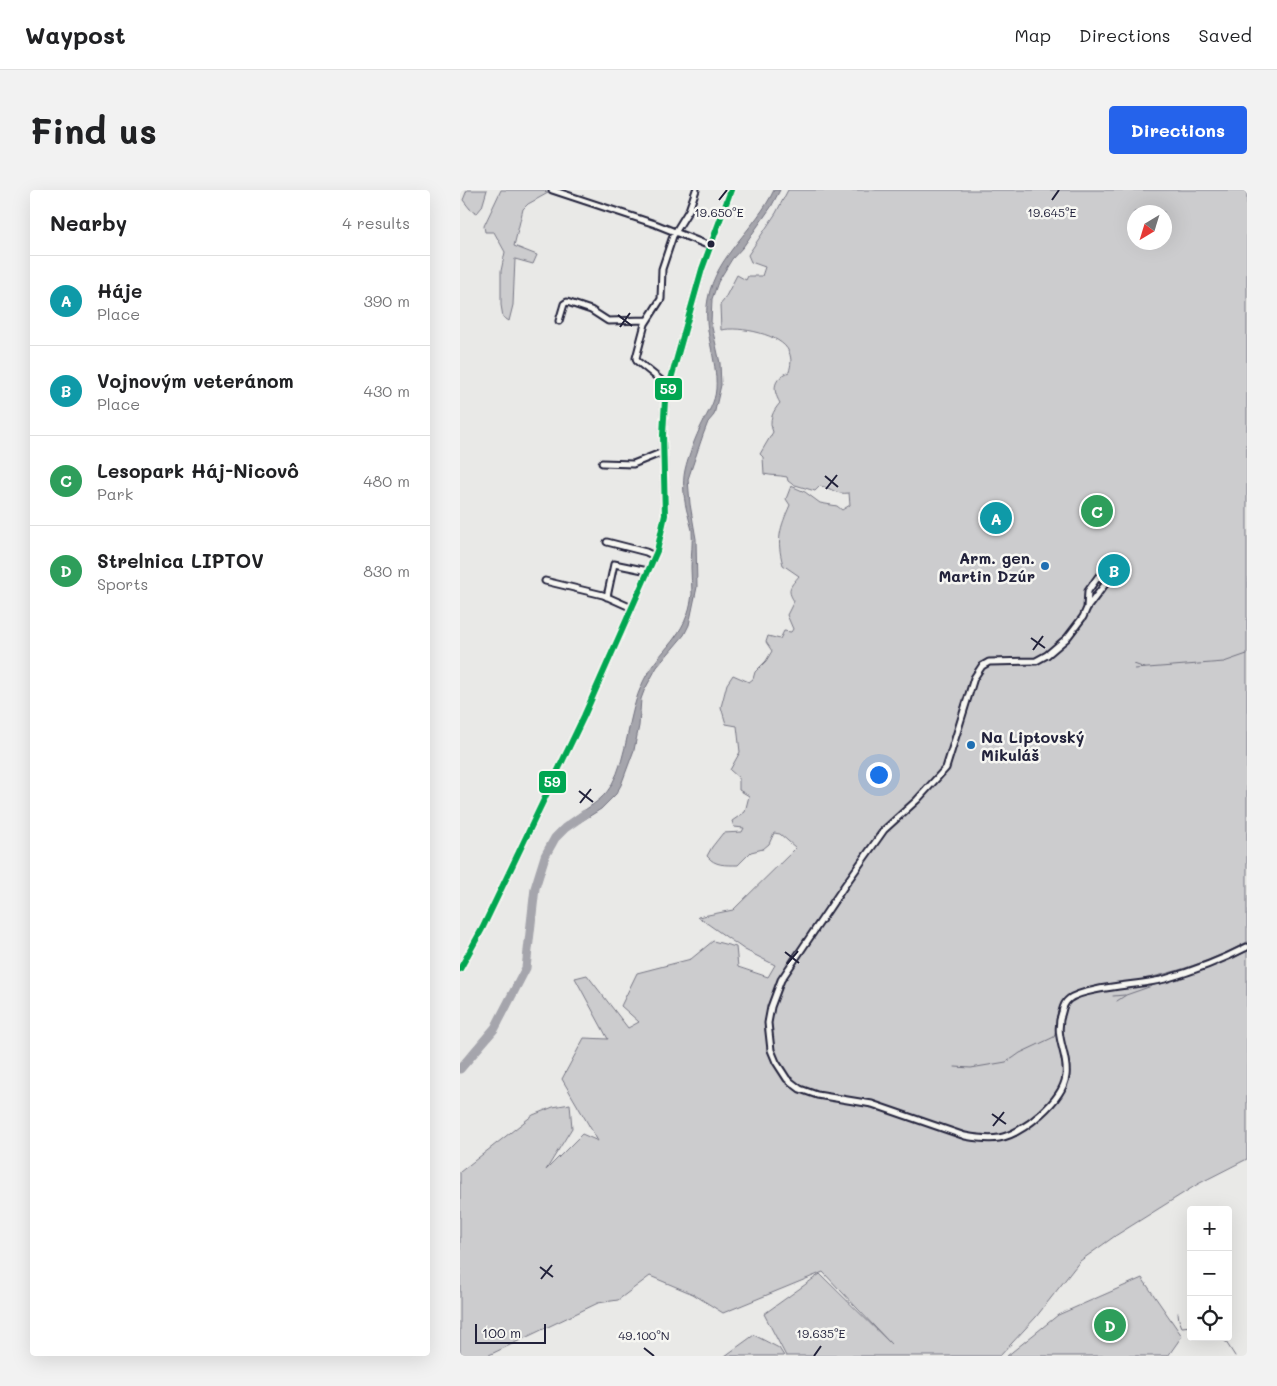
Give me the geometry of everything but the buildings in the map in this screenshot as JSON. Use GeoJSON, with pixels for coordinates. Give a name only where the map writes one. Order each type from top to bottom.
{"type":"FeatureCollection","features":[{"type":"Feature","properties":{"kind":"street"},"geometry":{"type":"LineString","coordinates":[[552,190],[675,231],[710,246]]}},
{"type":"Feature","properties":{"kind":"street"},"geometry":{"type":"LineString","coordinates":[[668,386],[637,361],[636,358],[647,320],[661,298],[662,269],[675,231],[689,210],[696,190]]}},
{"type":"Feature","properties":{"kind":"street"},"geometry":{"type":"LineString","coordinates":[[460,969],[482,929],[595,692],[661,538],[665,515],[663,413],[668,386],[710,246],[730,190]]}},
{"type":"Feature","properties":{"kind":"street"},"geometry":{"type":"LineString","coordinates":[[559,321],[564,304],[567,302],[591,310],[608,321],[647,320]]}},
{"type":"Feature","properties":{"kind":"street"},"geometry":{"type":"LineString","coordinates":[[602,463],[633,464],[663,452]]}},
{"type":"Feature","properties":{"kind":"street"},"geometry":{"type":"LineString","coordinates":[[606,542],[646,552],[654,556]]}},
{"type":"Feature","properties":{"kind":"street"},"geometry":{"type":"LineString","coordinates":[[607,597],[614,564],[648,571]]}},
{"type":"Feature","properties":{"kind":"street"},"geometry":{"type":"LineString","coordinates":[[1087,608],[1088,592],[1098,577],[1106,583],[1067,638],[1048,655],[1036,661],[989,662],[978,671],[974,678],[946,768],[917,800],[884,830],[780,980],[772,1002],[768,1022],[771,1050],[776,1062],[787,1079],[808,1093],[872,1104],[965,1136],[999,1138],[1014,1134],[1023,1128],[1042,1112],[1061,1090],[1066,1067],[1059,1038],[1060,1021],[1064,1005],[1069,999],[1084,992],[1166,979],[1203,966],[1247,947]]}},
{"type":"Feature","properties":{"kind":"street"},"geometry":{"type":"LineString","coordinates":[[545,581],[607,597],[632,608]]}},
{"type":"Feature","properties":{"kind":"shaded area"},"geometry":{"type":"Polygon","coordinates":[[[467,190],[487,190],[482,207],[477,213],[470,209],[463,200],[467,190]]]}},
{"type":"Feature","properties":{"kind":"shaded area"},"geometry":{"type":"Polygon","coordinates":[[[501,190],[543,190],[548,193],[528,204],[523,209],[514,246],[537,255],[533,264],[515,259],[513,305],[509,321],[503,317],[501,305],[501,271],[505,252],[494,232],[485,232],[484,226],[501,190]]]}},
{"type":"Feature","properties":{"kind":"shaded area"},"geometry":{"type":"Polygon","coordinates":[[[774,190],[780,190],[771,207],[743,247],[732,259],[718,282],[712,299],[711,323],[720,363],[721,385],[714,415],[708,422],[688,479],[696,539],[697,587],[689,625],[684,635],[657,667],[644,691],[641,699],[639,726],[634,750],[616,794],[601,809],[577,824],[574,817],[599,800],[611,786],[625,748],[634,708],[643,682],[649,670],[679,632],[689,609],[692,594],[692,530],[685,498],[684,475],[692,446],[713,403],[716,389],[715,367],[707,322],[708,299],[712,283],[719,269],[774,190]]]}},
{"type":"Feature","properties":{"kind":"shaded area"},"geometry":{"type":"Polygon","coordinates":[[[788,190],[1247,190],[1247,1159],[1198,1184],[1115,1236],[1080,1261],[1036,1317],[1000,1356],[786,1356],[764,1314],[820,1274],[891,1344],[823,1272],[723,1313],[693,1294],[650,1276],[618,1300],[598,1303],[487,1356],[460,1356],[460,1172],[533,1115],[553,1107],[570,1104],[572,1128],[546,1170],[582,1134],[598,1141],[562,1079],[584,1038],[608,1039],[575,978],[587,975],[628,1028],[639,1022],[621,1006],[637,973],[691,959],[713,941],[736,947],[738,967],[768,977],[775,965],[745,950],[698,917],[733,910],[796,848],[780,834],[774,833],[769,844],[763,849],[751,852],[738,865],[725,865],[713,862],[707,856],[723,833],[742,832],[744,828],[734,827],[732,821],[745,812],[749,796],[739,790],[739,778],[730,770],[740,752],[737,726],[726,724],[721,707],[727,684],[733,675],[749,682],[753,679],[755,672],[766,661],[772,651],[766,642],[768,636],[780,639],[784,631],[791,632],[793,629],[787,615],[794,601],[790,590],[799,576],[783,565],[780,548],[780,534],[790,505],[786,499],[791,486],[805,492],[820,503],[837,506],[842,510],[850,505],[849,493],[840,493],[820,486],[815,491],[792,484],[788,481],[787,477],[764,474],[763,457],[760,454],[773,432],[772,416],[780,403],[775,389],[777,381],[789,372],[791,362],[789,352],[778,340],[749,330],[721,330],[720,305],[737,275],[746,280],[748,276],[762,276],[765,267],[751,262],[748,255],[776,213],[788,190]]]}},
{"type":"Feature","properties":{"kind":"shaded area"},"geometry":{"type":"Polygon","coordinates":[[[1142,1278],[1182,1336],[1168,1356],[1007,1356],[1058,1315],[1142,1278]]]}},
{"type":"Feature","properties":{"kind":"shaded area"},"geometry":{"type":"Polygon","coordinates":[[[754,1335],[779,1348],[784,1356],[725,1356],[754,1335]]]}},
{"type":"Feature","properties":{"kind":"waterway"},"geometry":{"type":"LineString","coordinates":[[1135,669],[1224,662],[1247,654]]}},
{"type":"Feature","properties":{"kind":"waterway"},"geometry":{"type":"LineString","coordinates":[[1134,664],[1145,668]]}},
{"type":"Feature","properties":{"kind":"waterway"},"geometry":{"type":"LineString","coordinates":[[460,1069],[495,1028],[526,968],[535,888],[545,856],[555,838],[565,828],[585,814]]}},
{"type":"Feature","properties":{"kind":"waterway"},"geometry":{"type":"LineString","coordinates":[[1119,984],[1201,963],[1247,942]]}},
{"type":"Feature","properties":{"kind":"waterway"},"geometry":{"type":"LineString","coordinates":[[1213,965],[1234,958],[1247,951]]}},
{"type":"Feature","properties":{"kind":"waterway"},"geometry":{"type":"LineString","coordinates":[[1117,1001],[1126,995],[1169,980]]}},
{"type":"Feature","properties":{"kind":"waterway"},"geometry":{"type":"LineString","coordinates":[[955,1067],[971,1068],[1006,1062],[1020,1053],[1054,1037],[1056,1019],[1065,999],[1074,993],[1093,988]]}},
{"type":"Feature","properties":{"kind":"waterway"},"geometry":{"type":"LineString","coordinates":[[1113,996],[1125,995]]}},
{"type":"Feature","properties":{"kind":"waterway"},"geometry":{"type":"LineString","coordinates":[[1178,1313],[1182,1327],[1187,1326]]}},
{"type":"Feature","properties":{"kind":"waterway"},"geometry":{"type":"LineString","coordinates":[[1225,1341],[1235,1356]]}},
{"type":"Feature","properties":{"kind":"transit line","name":"59"},"geometry":{"type":"LineString","coordinates":[[460,969],[482,929],[584,716],[657,551],[665,515],[663,435],[665,400],[702,269],[731,190]]}},
{"type":"Feature","properties":{"kind":"place","name":"Lesopark Háj-Nicovô"},"geometry":{"type":"Point","coordinates":[1097,511]}},
{"type":"Feature","properties":{"kind":"place","name":"Háje"},"geometry":{"type":"Point","coordinates":[996,518]}},
{"type":"Feature","properties":{"kind":"place","name":"Arm. gen. Martin Dzúr"},"geometry":{"type":"Point","coordinates":[1045,566]}},
{"type":"Feature","properties":{"kind":"place","name":"Vojnovým veteránom"},"geometry":{"type":"Point","coordinates":[1114,570]}},
{"type":"Feature","properties":{"kind":"place","name":"Na Liptovský Mikuláš"},"geometry":{"type":"Point","coordinates":[971,745]}},
{"type":"Feature","properties":{"kind":"place","name":"Strelnica LIPTOV"},"geometry":{"type":"Point","coordinates":[1110,1325]}}]}
